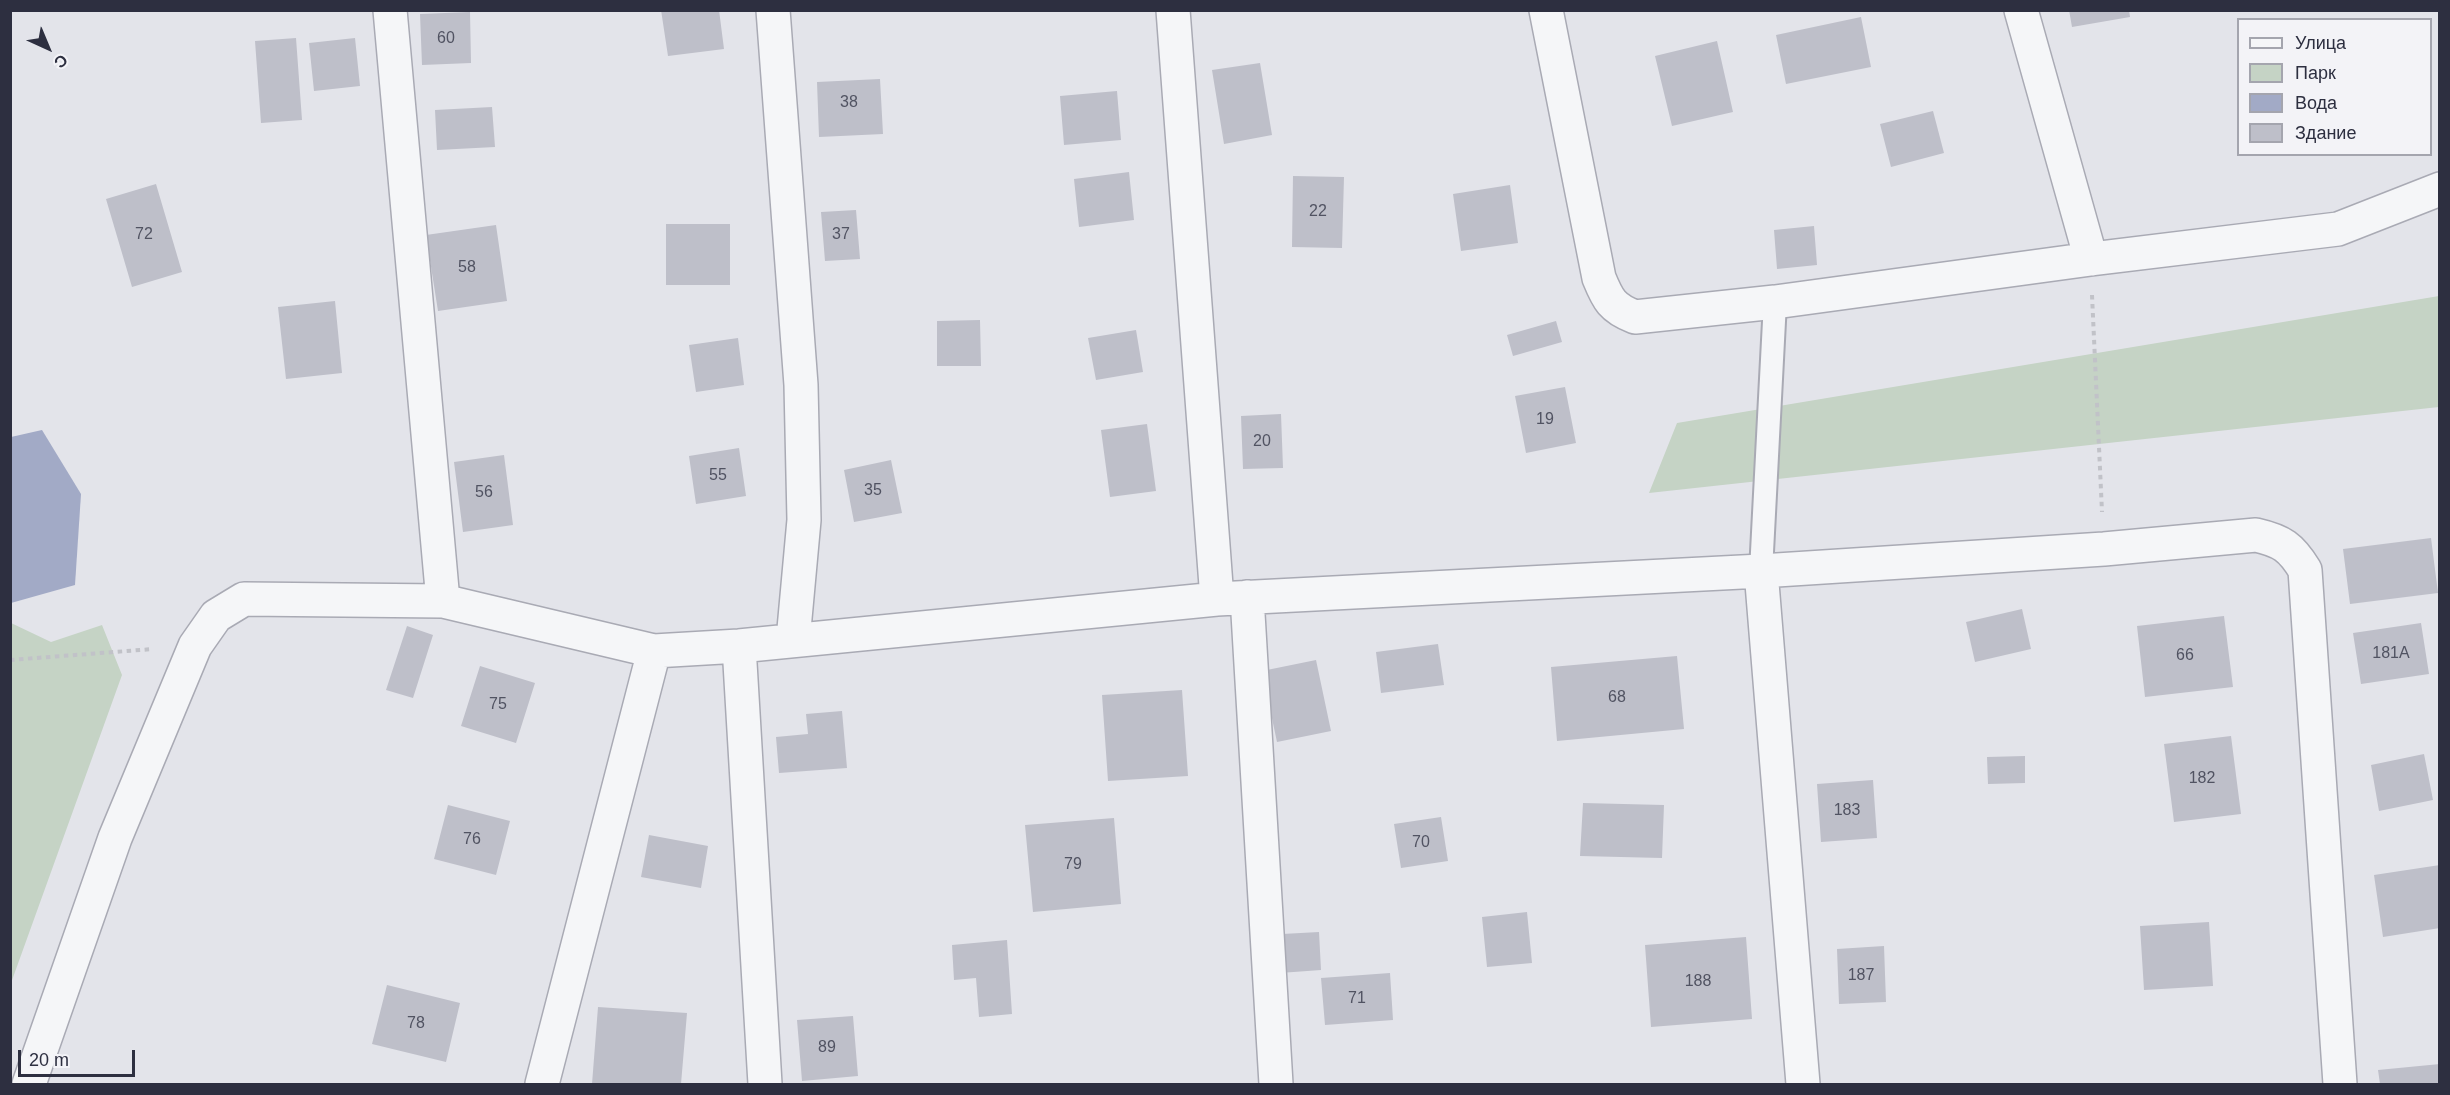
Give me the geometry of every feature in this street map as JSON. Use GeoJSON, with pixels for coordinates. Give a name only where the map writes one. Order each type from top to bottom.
{"type":"FeatureCollection","features":[{"type":"Feature","properties":{"kind":"street"},"geometry":{"type":"LineString","coordinates":[[390,10],[442,601]]}},
{"type":"Feature","properties":{"kind":"street"},"geometry":{"type":"LineString","coordinates":[[773,10],[801,385],[804,520],[793,640]]}},
{"type":"Feature","properties":{"kind":"street"},"geometry":{"type":"LineString","coordinates":[[1173,10],[1232,598],[1276,1084]]}},
{"type":"Feature","properties":{"kind":"street"},"geometry":{"type":"LineString","coordinates":[[1546,10],[1599,278],[1611,303],[1618,310],[1635,317],[1775,302],[2091,259],[2338,229],[2439,189]]}},
{"type":"Feature","properties":{"kind":"street"},"geometry":{"type":"LineString","coordinates":[[2021,10],[2091,259]]}},
{"type":"Feature","properties":{"kind":"street"},"geometry":{"type":"LineString","coordinates":[[29,1084],[115,838],[195,646],[216,616],[243,599],[442,601],[654,651],[739,646],[1232,598],[1761,571],[2104,549],[2256,536],[2277,540],[2294,553],[2305,570],[2340,1084]]}},
{"type":"Feature","properties":{"kind":"street"},"geometry":{"type":"LineString","coordinates":[[1761,571],[1803,1084]]}},
{"type":"Feature","properties":{"kind":"street"},"geometry":{"type":"LineString","coordinates":[[739,646],[765,1084]]}},
{"type":"Feature","properties":{"kind":"street"},"geometry":{"type":"LineString","coordinates":[[542,1084],[654,651]]}},
{"type":"Feature","properties":{"kind":"lane"},"geometry":{"type":"LineString","coordinates":[[1761,571],[1775,302]]}},
{"type":"Feature","properties":{"kind":"path"},"geometry":{"type":"LineString","coordinates":[[2091,259],[2104,549]]}},
{"type":"Feature","properties":{"kind":"path"},"geometry":{"type":"LineString","coordinates":[[10,660],[195,646]]}},
{"type":"Feature","properties":{"kind":"green space"},"geometry":{"type":"Polygon","coordinates":[[[2439,296],[2439,407],[1649,493],[1677,423],[2439,296]]]}},
{"type":"Feature","properties":{"kind":"green space"},"geometry":{"type":"Polygon","coordinates":[[[11,623],[51,642],[102,625],[122,675],[11,983],[11,623]]]}},
{"type":"Feature","properties":{"kind":"water"},"geometry":{"type":"Polygon","coordinates":[[[42,430],[81,494],[75,585],[11,603],[11,437],[42,430]]]}},
{"type":"Feature","properties":{"kind":"building"},"geometry":{"type":"Polygon","coordinates":[[[661,10],[719,10],[724,49],[668,56],[661,10]]]}},
{"type":"Feature","properties":{"kind":"building"},"geometry":{"type":"Polygon","coordinates":[[[2069,10],[2129,10],[2130,17],[2072,27],[2069,10]]]}},
{"type":"Feature","properties":{"kind":"building"},"geometry":{"type":"Polygon","coordinates":[[[470,12],[471,63],[422,65],[420,14],[470,12]]]}},
{"type":"Feature","properties":{"kind":"building"},"geometry":{"type":"Polygon","coordinates":[[[1861,17],[1871,67],[1786,84],[1776,35],[1861,17]]]}},
{"type":"Feature","properties":{"kind":"building"},"geometry":{"type":"Polygon","coordinates":[[[296,38],[302,120],[261,123],[255,41],[296,38]]]}},
{"type":"Feature","properties":{"kind":"building"},"geometry":{"type":"Polygon","coordinates":[[[355,38],[360,86],[314,91],[309,43],[355,38]]]}},
{"type":"Feature","properties":{"kind":"building"},"geometry":{"type":"Polygon","coordinates":[[[1717,41],[1733,112],[1672,126],[1655,56],[1717,41]]]}},
{"type":"Feature","properties":{"kind":"building"},"geometry":{"type":"Polygon","coordinates":[[[1260,63],[1272,135],[1224,144],[1212,70],[1260,63]]]}},
{"type":"Feature","properties":{"kind":"building"},"geometry":{"type":"Polygon","coordinates":[[[880,79],[883,134],[819,137],[817,82],[880,79]]]}},
{"type":"Feature","properties":{"kind":"building"},"geometry":{"type":"Polygon","coordinates":[[[1117,91],[1121,140],[1064,145],[1060,96],[1117,91]]]}},
{"type":"Feature","properties":{"kind":"building"},"geometry":{"type":"Polygon","coordinates":[[[492,107],[495,147],[437,150],[435,110],[492,107]]]}},
{"type":"Feature","properties":{"kind":"building"},"geometry":{"type":"Polygon","coordinates":[[[1933,111],[1944,153],[1891,167],[1880,124],[1933,111]]]}},
{"type":"Feature","properties":{"kind":"building"},"geometry":{"type":"Polygon","coordinates":[[[1129,172],[1134,220],[1079,227],[1074,179],[1129,172]]]}},
{"type":"Feature","properties":{"kind":"building"},"geometry":{"type":"Polygon","coordinates":[[[1293,176],[1344,177],[1342,248],[1292,247],[1293,176]]]}},
{"type":"Feature","properties":{"kind":"building"},"geometry":{"type":"Polygon","coordinates":[[[156,184],[182,272],[132,287],[106,199],[156,184]]]}},
{"type":"Feature","properties":{"kind":"building"},"geometry":{"type":"Polygon","coordinates":[[[1510,185],[1518,243],[1461,251],[1453,194],[1510,185]]]}},
{"type":"Feature","properties":{"kind":"building"},"geometry":{"type":"Polygon","coordinates":[[[856,210],[860,259],[825,261],[821,212],[856,210]]]}},
{"type":"Feature","properties":{"kind":"building"},"geometry":{"type":"Polygon","coordinates":[[[666,224],[730,224],[730,285],[666,285],[666,224]]]}},
{"type":"Feature","properties":{"kind":"building"},"geometry":{"type":"Polygon","coordinates":[[[496,225],[507,301],[438,311],[426,235],[496,225]]]}},
{"type":"Feature","properties":{"kind":"building"},"geometry":{"type":"Polygon","coordinates":[[[1814,226],[1817,265],[1777,269],[1774,230],[1814,226]]]}},
{"type":"Feature","properties":{"kind":"building"},"geometry":{"type":"Polygon","coordinates":[[[335,301],[342,373],[286,379],[278,307],[335,301]]]}},
{"type":"Feature","properties":{"kind":"building"},"geometry":{"type":"Polygon","coordinates":[[[980,320],[981,366],[937,366],[937,321],[980,320]]]}},
{"type":"Feature","properties":{"kind":"building"},"geometry":{"type":"Polygon","coordinates":[[[1556,321],[1562,342],[1513,356],[1507,335],[1556,321]]]}},
{"type":"Feature","properties":{"kind":"building"},"geometry":{"type":"Polygon","coordinates":[[[1136,330],[1143,372],[1096,380],[1088,338],[1136,330]]]}},
{"type":"Feature","properties":{"kind":"building"},"geometry":{"type":"Polygon","coordinates":[[[738,338],[744,385],[696,392],[689,345],[738,338]]]}},
{"type":"Feature","properties":{"kind":"building"},"geometry":{"type":"Polygon","coordinates":[[[1565,387],[1576,443],[1526,453],[1515,396],[1565,387]]]}},
{"type":"Feature","properties":{"kind":"building"},"geometry":{"type":"Polygon","coordinates":[[[1281,414],[1283,468],[1243,469],[1241,416],[1281,414]]]}},
{"type":"Feature","properties":{"kind":"building"},"geometry":{"type":"Polygon","coordinates":[[[1147,424],[1156,491],[1110,497],[1101,430],[1147,424]]]}},
{"type":"Feature","properties":{"kind":"building"},"geometry":{"type":"Polygon","coordinates":[[[739,448],[746,496],[696,504],[689,456],[739,448]]]}},
{"type":"Feature","properties":{"kind":"building"},"geometry":{"type":"Polygon","coordinates":[[[504,455],[513,525],[463,532],[454,462],[504,455]]]}},
{"type":"Feature","properties":{"kind":"building"},"geometry":{"type":"Polygon","coordinates":[[[891,460],[902,513],[854,522],[844,470],[891,460]]]}},
{"type":"Feature","properties":{"kind":"building"},"geometry":{"type":"Polygon","coordinates":[[[2431,538],[2438,593],[2350,604],[2343,549],[2431,538]]]}},
{"type":"Feature","properties":{"kind":"building"},"geometry":{"type":"Polygon","coordinates":[[[2022,609],[2031,649],[1975,662],[1966,622],[2022,609]]]}},
{"type":"Feature","properties":{"kind":"building"},"geometry":{"type":"Polygon","coordinates":[[[2224,616],[2233,687],[2145,697],[2137,626],[2224,616]]]}},
{"type":"Feature","properties":{"kind":"building"},"geometry":{"type":"Polygon","coordinates":[[[2421,623],[2429,674],[2361,684],[2353,633],[2421,623]]]}},
{"type":"Feature","properties":{"kind":"building"},"geometry":{"type":"Polygon","coordinates":[[[407,626],[433,635],[413,698],[386,690],[407,626]]]}},
{"type":"Feature","properties":{"kind":"building"},"geometry":{"type":"Polygon","coordinates":[[[1438,644],[1444,685],[1381,693],[1376,652],[1438,644]]]}},
{"type":"Feature","properties":{"kind":"building"},"geometry":{"type":"Polygon","coordinates":[[[1677,656],[1684,729],[1557,741],[1551,667],[1677,656]]]}},
{"type":"Feature","properties":{"kind":"building"},"geometry":{"type":"Polygon","coordinates":[[[1316,660],[1331,731],[1277,742],[1262,671],[1316,660]]]}},
{"type":"Feature","properties":{"kind":"building"},"geometry":{"type":"Polygon","coordinates":[[[480,666],[535,683],[516,743],[461,726],[480,666]]]}},
{"type":"Feature","properties":{"kind":"building"},"geometry":{"type":"Polygon","coordinates":[[[1182,690],[1188,776],[1108,781],[1102,695],[1182,690]]]}},
{"type":"Feature","properties":{"kind":"building"},"geometry":{"type":"Polygon","coordinates":[[[842,711],[847,768],[779,773],[776,737],[808,734],[806,714],[842,711]]]}},
{"type":"Feature","properties":{"kind":"building"},"geometry":{"type":"Polygon","coordinates":[[[2231,736],[2241,814],[2174,822],[2164,744],[2231,736]]]}},
{"type":"Feature","properties":{"kind":"building"},"geometry":{"type":"Polygon","coordinates":[[[2424,754],[2433,800],[2379,811],[2371,765],[2424,754]]]}},
{"type":"Feature","properties":{"kind":"building"},"geometry":{"type":"Polygon","coordinates":[[[2025,756],[2025,783],[1988,784],[1987,757],[2025,756]]]}},
{"type":"Feature","properties":{"kind":"building"},"geometry":{"type":"Polygon","coordinates":[[[1873,780],[1877,838],[1821,842],[1817,784],[1873,780]]]}},
{"type":"Feature","properties":{"kind":"building"},"geometry":{"type":"Polygon","coordinates":[[[1583,803],[1664,805],[1662,858],[1580,856],[1583,803]]]}},
{"type":"Feature","properties":{"kind":"building"},"geometry":{"type":"Polygon","coordinates":[[[448,805],[510,821],[496,875],[434,859],[448,805]]]}},
{"type":"Feature","properties":{"kind":"building"},"geometry":{"type":"Polygon","coordinates":[[[1441,817],[1448,861],[1401,868],[1394,824],[1441,817]]]}},
{"type":"Feature","properties":{"kind":"building"},"geometry":{"type":"Polygon","coordinates":[[[1114,818],[1121,904],[1033,912],[1025,825],[1114,818]]]}},
{"type":"Feature","properties":{"kind":"building"},"geometry":{"type":"Polygon","coordinates":[[[649,835],[708,846],[701,888],[641,877],[649,835]]]}},
{"type":"Feature","properties":{"kind":"building"},"geometry":{"type":"Polygon","coordinates":[[[2440,865],[2440,928],[2383,937],[2374,875],[2440,865]]]}},
{"type":"Feature","properties":{"kind":"building"},"geometry":{"type":"Polygon","coordinates":[[[1527,912],[1532,963],[1487,967],[1482,917],[1527,912]]]}},
{"type":"Feature","properties":{"kind":"building"},"geometry":{"type":"Polygon","coordinates":[[[2209,922],[2213,986],[2144,990],[2140,926],[2209,922]]]}},
{"type":"Feature","properties":{"kind":"building"},"geometry":{"type":"Polygon","coordinates":[[[1319,932],[1321,970],[1266,974],[1264,935],[1319,932]]]}},
{"type":"Feature","properties":{"kind":"building"},"geometry":{"type":"Polygon","coordinates":[[[1746,937],[1752,1019],[1651,1027],[1645,945],[1746,937]]]}},
{"type":"Feature","properties":{"kind":"building"},"geometry":{"type":"Polygon","coordinates":[[[1007,940],[1012,1014],[979,1017],[976,978],[954,980],[952,945],[1007,940]]]}},
{"type":"Feature","properties":{"kind":"building"},"geometry":{"type":"Polygon","coordinates":[[[1884,946],[1886,1002],[1839,1004],[1837,949],[1884,946]]]}},
{"type":"Feature","properties":{"kind":"building"},"geometry":{"type":"Polygon","coordinates":[[[1390,973],[1393,1020],[1325,1025],[1321,978],[1390,973]]]}},
{"type":"Feature","properties":{"kind":"building"},"geometry":{"type":"Polygon","coordinates":[[[387,985],[460,1003],[446,1062],[372,1044],[387,985]]]}},
{"type":"Feature","properties":{"kind":"building"},"geometry":{"type":"Polygon","coordinates":[[[598,1007],[687,1013],[681,1084],[592,1084],[598,1007]]]}},
{"type":"Feature","properties":{"kind":"building"},"geometry":{"type":"Polygon","coordinates":[[[853,1016],[858,1076],[802,1081],[797,1020],[853,1016]]]}},
{"type":"Feature","properties":{"kind":"building"},"geometry":{"type":"Polygon","coordinates":[[[2440,1064],[2440,1084],[2380,1084],[2378,1070],[2440,1064]]]}}]}
